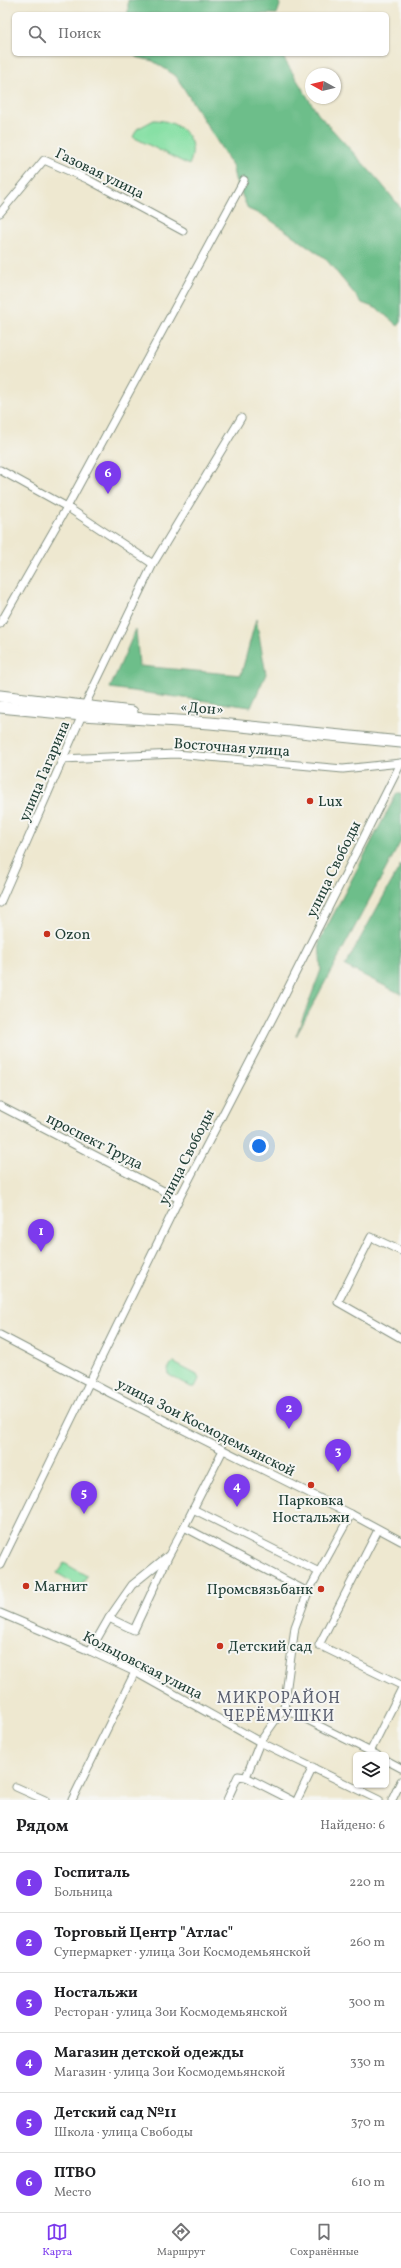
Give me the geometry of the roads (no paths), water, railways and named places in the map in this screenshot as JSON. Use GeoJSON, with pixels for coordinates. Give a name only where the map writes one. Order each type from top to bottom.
{"type":"FeatureCollection","features":[{"type":"Feature","properties":{"kind":"main road"},"geometry":{"type":"LineString","coordinates":[[0,696],[84,710]]}},
{"type":"Feature","properties":{"kind":"main road"},"geometry":{"type":"LineString","coordinates":[[0,707],[84,710]]}},
{"type":"Feature","properties":{"kind":"main road","name":"«Дон»"},"geometry":{"type":"LineString","coordinates":[[84,710],[401,742]]}},
{"type":"Feature","properties":{"kind":"street","name":"Газовая улица"},"geometry":{"type":"LineString","coordinates":[[0,213],[44,160],[87,179],[184,231]]}},
{"type":"Feature","properties":{"kind":"street"},"geometry":{"type":"LineString","coordinates":[[0,624],[67,507],[244,180]]}},
{"type":"Feature","properties":{"kind":"street","name":"улица Гагарина"},"geometry":{"type":"LineString","coordinates":[[0,903],[37,822],[62,759],[84,710],[153,564],[241,418]]}},
{"type":"Feature","properties":{"kind":"street"},"geometry":{"type":"LineString","coordinates":[[0,470],[67,507],[153,564]]}},
{"type":"Feature","properties":{"kind":"street","name":"Восточная улица"},"geometry":{"type":"LineString","coordinates":[[62,759],[176,754],[343,768],[400,763]]}},
{"type":"Feature","properties":{"kind":"street","name":"улица Свободы"},"geometry":{"type":"LineString","coordinates":[[0,1565],[179,1199],[285,994],[400,763]]}},
{"type":"Feature","properties":{"kind":"street","name":"проспект Труда"},"geometry":{"type":"LineString","coordinates":[[0,1106],[179,1199]]}},
{"type":"Feature","properties":{"kind":"street"},"geometry":{"type":"LineString","coordinates":[[401,1251],[371,1237],[338,1302],[401,1338]]}},
{"type":"Feature","properties":{"kind":"street","name":"улица Зои Космодемьянской"},"geometry":{"type":"LineString","coordinates":[[0,1334],[89,1382],[351,1514],[401,1542]]}},
{"type":"Feature","properties":{"kind":"street"},"geometry":{"type":"LineString","coordinates":[[109,1618],[134,1630],[169,1555],[223,1450]]}},
{"type":"Feature","properties":{"kind":"street"},"geometry":{"type":"LineString","coordinates":[[193,1509],[319,1572]]}},
{"type":"Feature","properties":{"kind":"street"},"geometry":{"type":"LineString","coordinates":[[246,1777],[260,1742],[284,1708],[295,1627],[308,1592],[351,1514]]}},
{"type":"Feature","properties":{"kind":"street"},"geometry":{"type":"LineString","coordinates":[[184,1527],[308,1592]]}},
{"type":"Feature","properties":{"kind":"street"},"geometry":{"type":"LineString","coordinates":[[378,1530],[320,1645],[401,1685]]}},
{"type":"Feature","properties":{"kind":"street"},"geometry":{"type":"LineString","coordinates":[[90,1651],[109,1618],[132,1585],[169,1555]]}},
{"type":"Feature","properties":{"kind":"street","name":"Кольцовская улица"},"geometry":{"type":"LineString","coordinates":[[0,1613],[90,1651],[135,1672],[260,1742],[379,1800]]}},
{"type":"Feature","properties":{"kind":"street"},"geometry":{"type":"LineString","coordinates":[[72,1800],[135,1672]]}},
{"type":"Feature","properties":{"kind":"street"},"geometry":{"type":"LineString","coordinates":[[373,1752],[401,1690]]}},
{"type":"Feature","properties":{"kind":"street"},"geometry":{"type":"LineString","coordinates":[[284,1708],[371,1752]]}},
{"type":"Feature","properties":{"kind":"street"},"geometry":{"type":"LineString","coordinates":[[389,1762],[401,1768]]}},
{"type":"Feature","properties":{"kind":"street"},"geometry":{"type":"LineString","coordinates":[[297,1800],[313,1767]]}},
{"type":"Feature","properties":{"kind":"street"},"geometry":{"type":"LineString","coordinates":[[227,1800],[238,1776],[246,1777],[291,1800]]}},
{"type":"Feature","properties":{"kind":"street"},"geometry":{"type":"LineString","coordinates":[[392,1800],[401,1781]]}},
{"type":"Feature","properties":{"kind":"street"},"geometry":{"type":"LineString","coordinates":[[16,1787],[45,1800]]}},
{"type":"Feature","properties":{"kind":"place","name":"ПТВО"},"geometry":{"type":"Point","coordinates":[108,494]}},
{"type":"Feature","properties":{"kind":"place","name":"Lux"},"geometry":{"type":"Point","coordinates":[310,801]}},
{"type":"Feature","properties":{"kind":"place","name":"Ozon"},"geometry":{"type":"Point","coordinates":[47,934]}},
{"type":"Feature","properties":{"kind":"place","name":"Госпиталь"},"geometry":{"type":"Point","coordinates":[41,1252]}},
{"type":"Feature","properties":{"kind":"place","name":"Торговый Центр \"Атлас\""},"geometry":{"type":"Point","coordinates":[289,1429]}},
{"type":"Feature","properties":{"kind":"place","name":"Ностальжи"},"geometry":{"type":"Point","coordinates":[338,1472]}},
{"type":"Feature","properties":{"kind":"place","name":"Парковка Ностальжи"},"geometry":{"type":"Point","coordinates":[311,1485]}},
{"type":"Feature","properties":{"kind":"place","name":"Магазин детской одежды"},"geometry":{"type":"Point","coordinates":[237,1507]}},
{"type":"Feature","properties":{"kind":"place","name":"Детский сад №11"},"geometry":{"type":"Point","coordinates":[84,1514]}},
{"type":"Feature","properties":{"kind":"place","name":"Магнит"},"geometry":{"type":"Point","coordinates":[26,1586]}},
{"type":"Feature","properties":{"kind":"place","name":"Промсвязьбанк"},"geometry":{"type":"Point","coordinates":[321,1589]}},
{"type":"Feature","properties":{"kind":"place","name":"Детский сад"},"geometry":{"type":"Point","coordinates":[220,1646]}},
{"type":"Feature","properties":{"kind":"district","name":"МИКРОРАЙОН ЧЕРЁМУШКИ"},"geometry":{"type":"Point","coordinates":[279,1706]}}]}
